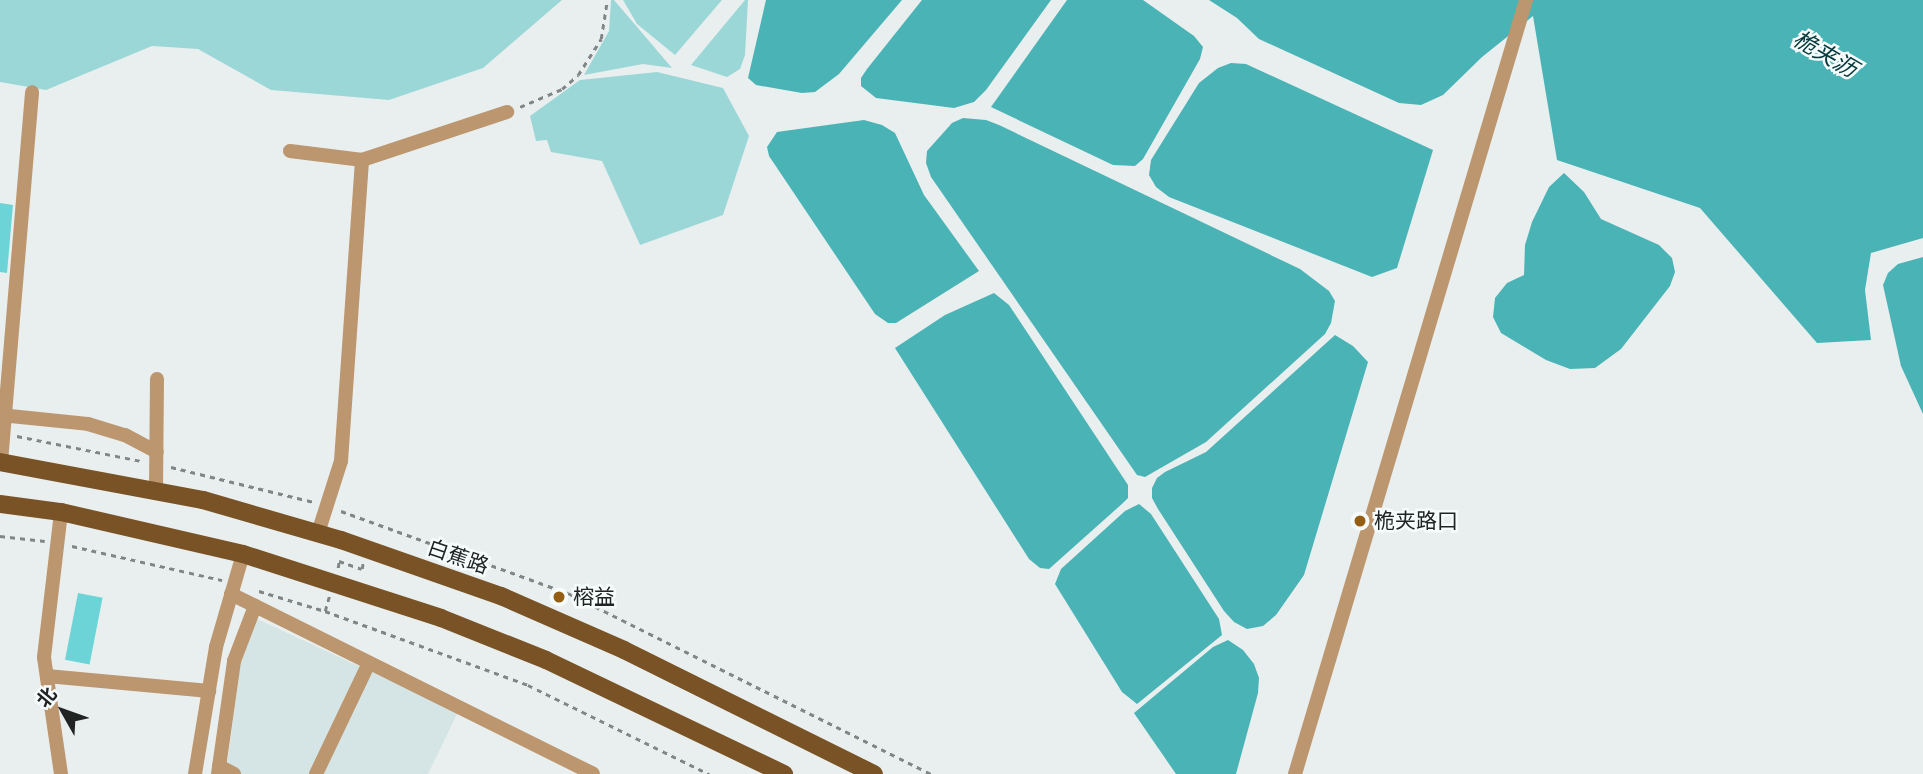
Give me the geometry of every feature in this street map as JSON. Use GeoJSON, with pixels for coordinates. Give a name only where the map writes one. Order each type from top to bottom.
{"type":"FeatureCollection","features":[{"type":"Feature","properties":{"kind":"main road","name":"白蕉路"},"geometry":{"type":"LineString","coordinates":[[1,462],[203,499],[368,549],[501,596],[624,650],[874,774]]}},
{"type":"Feature","properties":{"kind":"main road"},"geometry":{"type":"LineString","coordinates":[[0,504],[61,512],[243,554],[441,618],[547,660],[784,774]]}},
{"type":"Feature","properties":{"kind":"street"},"geometry":{"type":"LineString","coordinates":[[1295,774],[1485,130],[1526,0]]}},
{"type":"Feature","properties":{"kind":"street"},"geometry":{"type":"LineString","coordinates":[[1,462],[32,92]]}},
{"type":"Feature","properties":{"kind":"street"},"geometry":{"type":"LineString","coordinates":[[290,151],[362,160],[508,112]]}},
{"type":"Feature","properties":{"kind":"street"},"geometry":{"type":"LineString","coordinates":[[318,533],[341,461],[362,160]]}},
{"type":"Feature","properties":{"kind":"street"},"geometry":{"type":"LineString","coordinates":[[156,491],[157,379]]}},
{"type":"Feature","properties":{"kind":"street"},"geometry":{"type":"LineString","coordinates":[[3,415],[88,424],[125,435],[157,452]]}},
{"type":"Feature","properties":{"kind":"street"},"geometry":{"type":"LineString","coordinates":[[61,512],[44,656],[61,774]]}},
{"type":"Feature","properties":{"kind":"street"},"geometry":{"type":"LineString","coordinates":[[195,774],[216,647],[243,554]]}},
{"type":"Feature","properties":{"kind":"street"},"geometry":{"type":"LineString","coordinates":[[233,589],[255,606],[593,774]]}},
{"type":"Feature","properties":{"kind":"street"},"geometry":{"type":"LineString","coordinates":[[234,774],[219,770],[234,661],[255,606]]}},
{"type":"Feature","properties":{"kind":"street"},"geometry":{"type":"LineString","coordinates":[[316,774],[369,663]]}},
{"type":"Feature","properties":{"kind":"street"},"geometry":{"type":"LineString","coordinates":[[47,676],[209,691]]}},
{"type":"Feature","properties":{"kind":"path"},"geometry":{"type":"LineString","coordinates":[[508,112],[562,89],[579,75],[601,39],[607,0]]}},
{"type":"Feature","properties":{"kind":"path"},"geometry":{"type":"LineString","coordinates":[[0,536],[57,543],[325,611],[528,685],[709,774]]}},
{"type":"Feature","properties":{"kind":"path"},"geometry":{"type":"LineString","coordinates":[[325,611],[339,561],[362,569],[368,549]]}},
{"type":"Feature","properties":{"kind":"shaded area"},"geometry":{"type":"Polygon","coordinates":[[[0,0],[562,0],[483,68],[389,100],[271,90],[198,49],[152,46],[46,90],[0,82],[0,0]]]}},
{"type":"Feature","properties":{"kind":"shaded area"},"geometry":{"type":"Polygon","coordinates":[[[611,0],[614,0],[672,68],[643,64],[584,75],[609,31],[611,0]]]}},
{"type":"Feature","properties":{"kind":"shaded area"},"geometry":{"type":"Polygon","coordinates":[[[623,0],[722,0],[675,55],[637,24],[623,0]]]}},
{"type":"Feature","properties":{"kind":"shaded area"},"geometry":{"type":"Polygon","coordinates":[[[745,0],[748,0],[745,55],[740,69],[727,77],[691,65],[745,0]]]}},
{"type":"Feature","properties":{"kind":"shaded area"},"geometry":{"type":"Polygon","coordinates":[[[657,72],[723,88],[749,136],[723,215],[640,245],[602,161],[551,152],[547,140],[536,141],[530,116],[580,80],[657,72]]]}},
{"type":"Feature","properties":{"kind":"shaded area"},"geometry":{"type":"Polygon","coordinates":[[[255,618],[458,712],[428,774],[226,774],[241,661],[255,618]]]}},
{"type":"Feature","properties":{"kind":"water"},"geometry":{"type":"Polygon","coordinates":[[[766,0],[902,0],[839,74],[815,92],[802,93],[756,85],[748,78],[766,0]]]}},
{"type":"Feature","properties":{"kind":"water"},"geometry":{"type":"Polygon","coordinates":[[[922,0],[1051,0],[986,90],[974,102],[954,108],[876,98],[861,86],[861,78],[922,0]]]}},
{"type":"Feature","properties":{"kind":"water"},"geometry":{"type":"Polygon","coordinates":[[[1067,0],[1143,0],[1194,36],[1203,47],[1200,59],[1143,159],[1135,166],[1113,165],[991,107],[1067,0]]]}},
{"type":"Feature","properties":{"kind":"water","name":"桅夹沥"},"geometry":{"type":"Polygon","coordinates":[[[1209,0],[1923,0],[1923,238],[1871,253],[1865,290],[1871,340],[1817,343],[1700,208],[1557,160],[1533,16],[1482,57],[1443,95],[1421,105],[1399,103],[1259,39],[1237,18],[1209,0]]]}},
{"type":"Feature","properties":{"kind":"water"},"geometry":{"type":"Polygon","coordinates":[[[1231,63],[1246,64],[1433,150],[1397,268],[1372,277],[1169,197],[1156,187],[1149,175],[1151,160],[1199,83],[1218,68],[1231,63]]]}},
{"type":"Feature","properties":{"kind":"water"},"geometry":{"type":"Polygon","coordinates":[[[963,118],[986,120],[999,125],[1300,269],[1329,291],[1335,301],[1331,323],[1325,334],[1206,442],[1145,477],[1137,475],[931,177],[926,163],[927,151],[952,123],[963,118]]]}},
{"type":"Feature","properties":{"kind":"water"},"geometry":{"type":"Polygon","coordinates":[[[864,120],[882,125],[895,133],[924,195],[979,271],[896,323],[888,323],[875,314],[769,156],[767,147],[777,132],[864,120]]]}},
{"type":"Feature","properties":{"kind":"water"},"geometry":{"type":"Polygon","coordinates":[[[1564,173],[1584,192],[1601,219],[1659,245],[1672,258],[1675,272],[1670,286],[1621,349],[1595,368],[1570,369],[1546,360],[1501,333],[1493,317],[1495,298],[1507,283],[1524,275],[1525,245],[1532,222],[1549,187],[1564,173]]]}},
{"type":"Feature","properties":{"kind":"water"},"geometry":{"type":"Polygon","coordinates":[[[1923,257],[1923,414],[1901,366],[1883,285],[1888,273],[1898,264],[1923,257]]]}},
{"type":"Feature","properties":{"kind":"water"},"geometry":{"type":"Polygon","coordinates":[[[994,293],[1009,305],[1128,485],[1128,498],[1049,569],[1040,568],[1029,559],[895,348],[945,315],[994,293]]]}},
{"type":"Feature","properties":{"kind":"water"},"geometry":{"type":"Polygon","coordinates":[[[1335,335],[1353,346],[1368,362],[1304,575],[1276,615],[1263,626],[1247,629],[1234,622],[1224,611],[1158,509],[1152,498],[1152,488],[1157,478],[1165,472],[1206,452],[1335,335]]]}},
{"type":"Feature","properties":{"kind":"water"},"geometry":{"type":"Polygon","coordinates":[[[1139,504],[1151,514],[1219,619],[1222,635],[1137,704],[1122,692],[1055,584],[1061,569],[1125,511],[1139,504]]]}},
{"type":"Feature","properties":{"kind":"water"},"geometry":{"type":"Polygon","coordinates":[[[1228,640],[1243,650],[1254,664],[1259,678],[1258,693],[1236,774],[1176,774],[1134,713],[1213,647],[1228,640]]]}},
{"type":"Feature","properties":{"kind":"building"},"geometry":{"type":"Polygon","coordinates":[[[0,203],[13,205],[7,273],[0,272],[0,203]]]}},
{"type":"Feature","properties":{"kind":"building"},"geometry":{"type":"Polygon","coordinates":[[[78,593],[103,598],[90,665],[65,660],[78,593]]]}},
{"type":"Feature","properties":{"kind":"place","name":"桅夹路口"},"geometry":{"type":"Point","coordinates":[1360,521]}},
{"type":"Feature","properties":{"kind":"place","name":"榕益"},"geometry":{"type":"Point","coordinates":[559,597]}}]}
